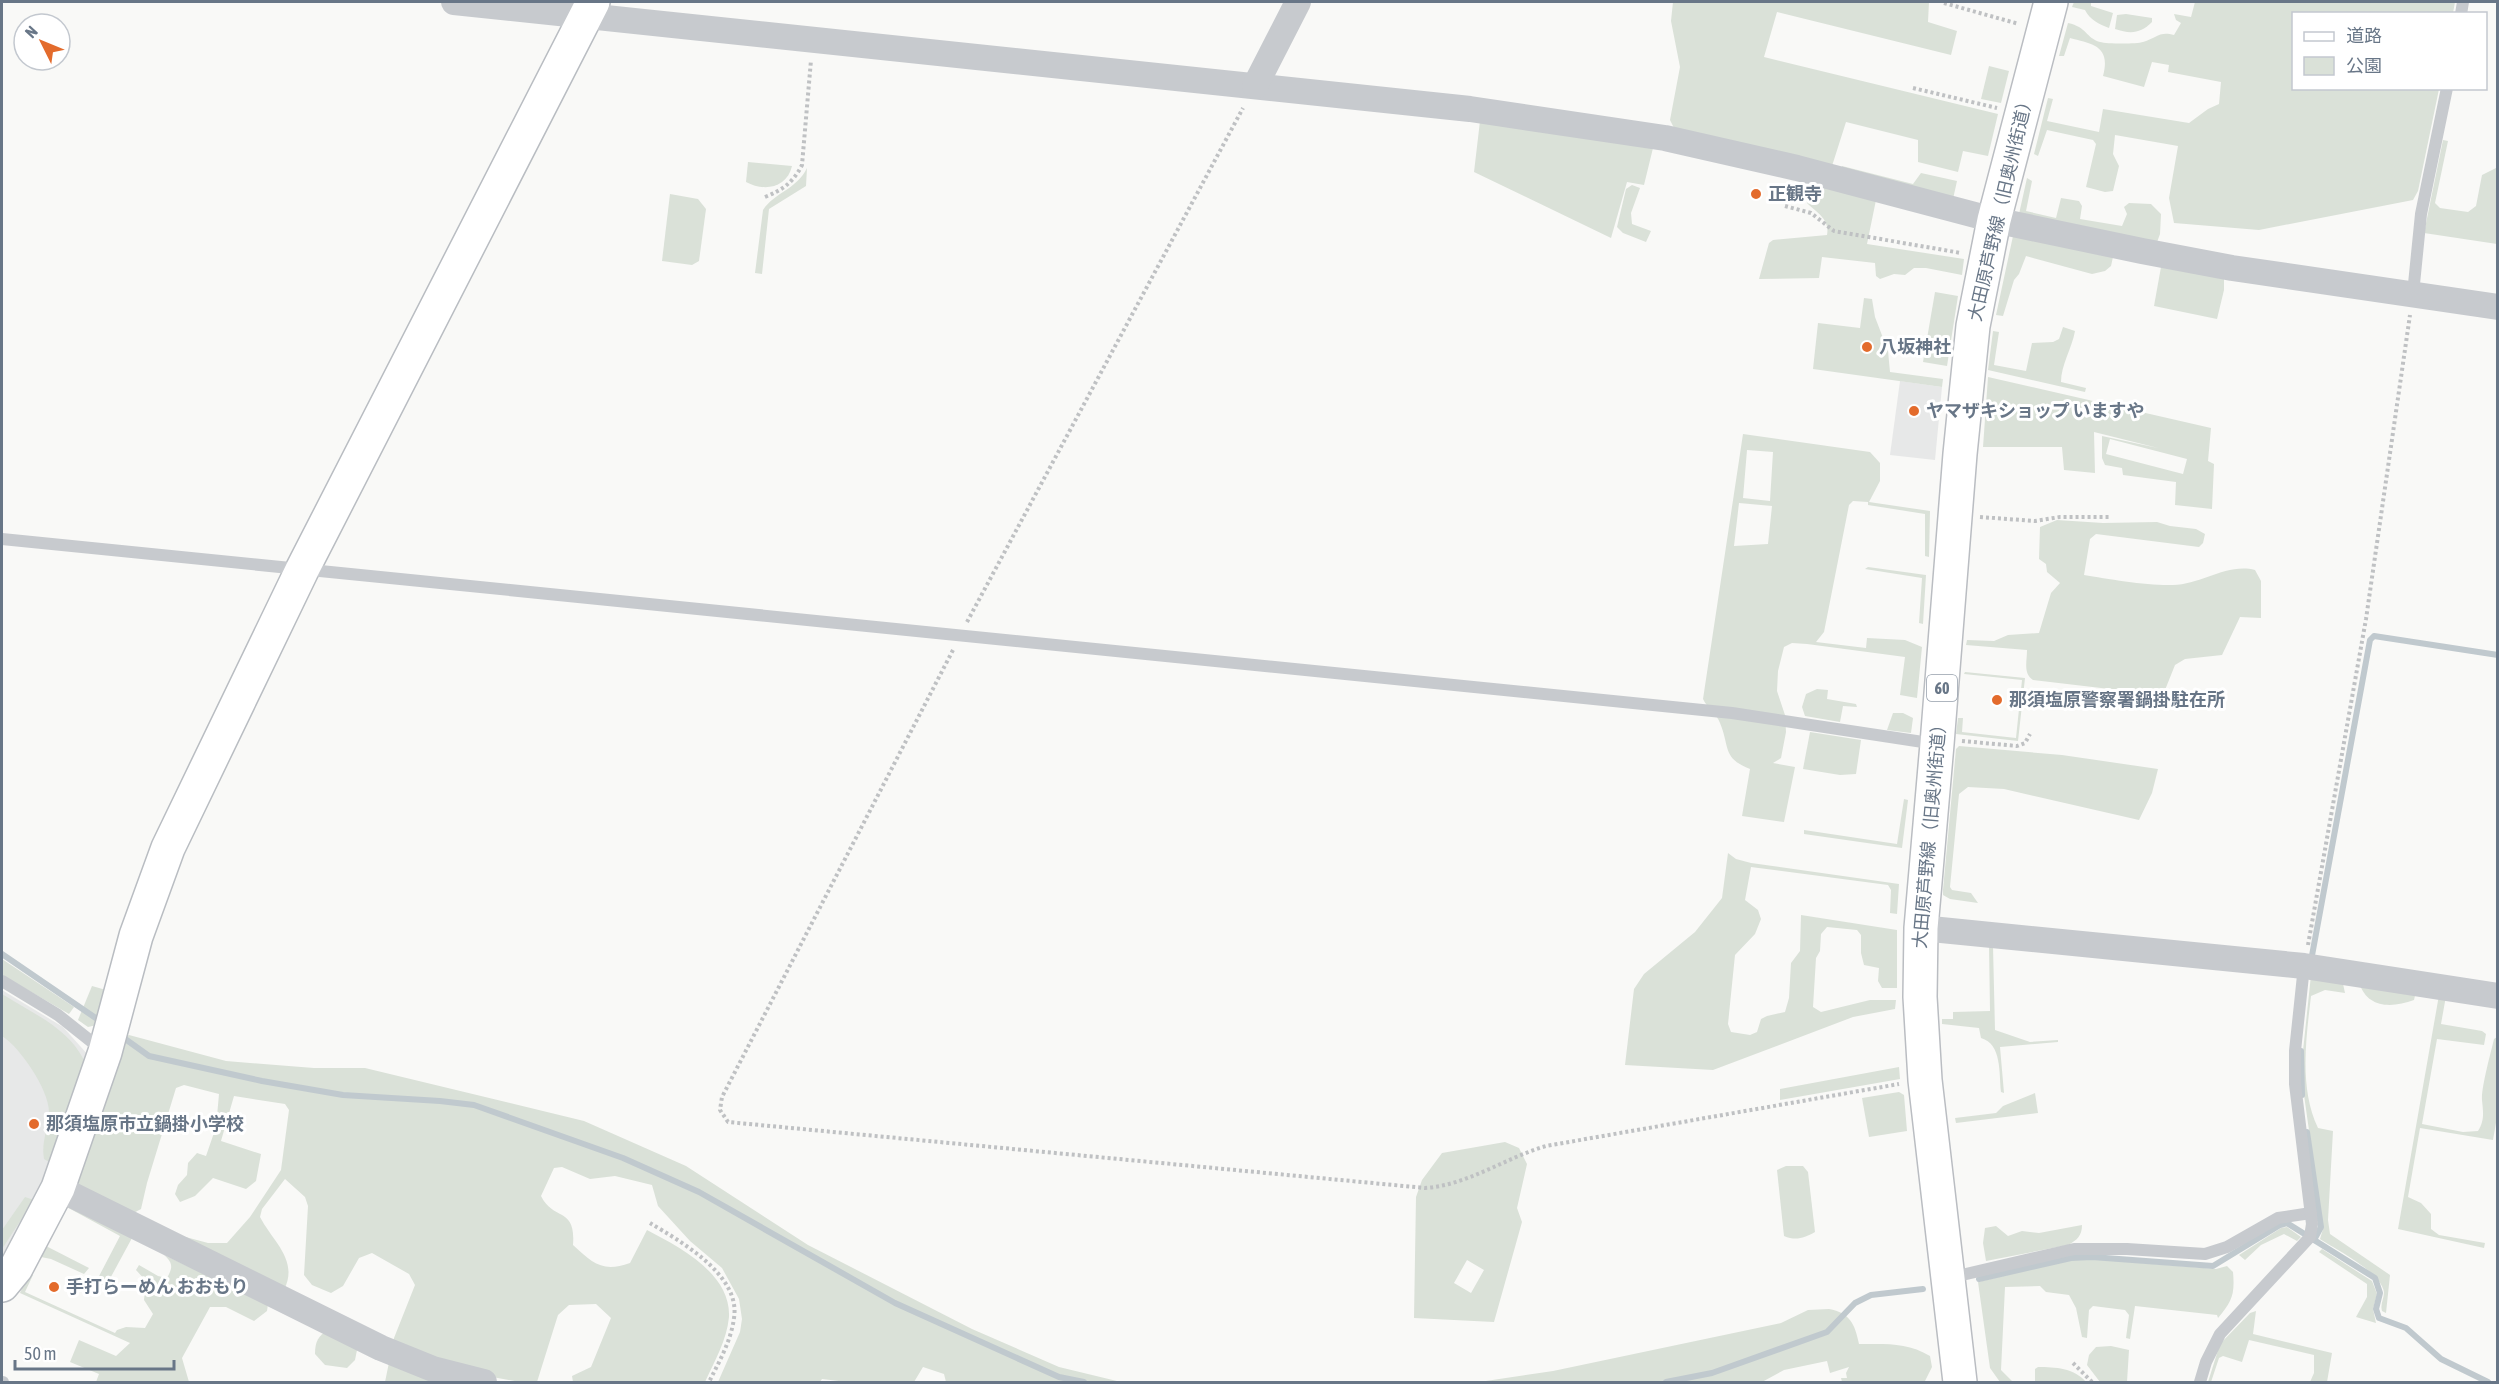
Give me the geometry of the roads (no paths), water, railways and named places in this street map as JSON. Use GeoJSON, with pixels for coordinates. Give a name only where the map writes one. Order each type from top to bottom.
{"type":"FeatureCollection","features":[{"type":"Feature","properties":{"kind":"street"},"geometry":{"type":"LineString","coordinates":[[454,2],[590,8],[813,39],[1470,109],[1665,138],[1797,168],[1994,220],[2232,268],[2498,307]]}},
{"type":"Feature","properties":{"kind":"street"},"geometry":{"type":"LineString","coordinates":[[1255,86],[1298,2]]}},
{"type":"Feature","properties":{"kind":"street"},"geometry":{"type":"LineString","coordinates":[[2,1285],[16,1268],[58,1188],[105,1052],[136,936],[168,848],[302,570],[590,8]]}},
{"type":"Feature","properties":{"kind":"street","name":"大田原芦野線（旧奥州街道）"},"geometry":{"type":"LineString","coordinates":[[1960,1383],[1925,1080],[1920,997],[1920,928],[1973,326],[1994,220],[2047,16]]}},
{"type":"Feature","properties":{"kind":"street"},"geometry":{"type":"LineString","coordinates":[[1920,928],[2304,966],[2498,996]]}},
{"type":"Feature","properties":{"kind":"street"},"geometry":{"type":"LineString","coordinates":[[58,1188],[381,1348],[433,1369],[484,1383]]}},
{"type":"Feature","properties":{"kind":"lane"},"geometry":{"type":"LineString","coordinates":[[2413,294],[2421,213],[2447,90]]}},
{"type":"Feature","properties":{"kind":"lane"},"geometry":{"type":"LineString","coordinates":[[2,539],[1732,713],[1938,742]]}},
{"type":"Feature","properties":{"kind":"lane"},"geometry":{"type":"LineString","coordinates":[[2200,1383],[2206,1362],[2220,1334],[2310,1237],[2311,1213],[2295,1083],[2295,1051],[2304,966]]}},
{"type":"Feature","properties":{"kind":"lane"},"geometry":{"type":"LineString","coordinates":[[2,981],[58,1015],[105,1052]]}},
{"type":"Feature","properties":{"kind":"lane"},"geometry":{"type":"LineString","coordinates":[[1948,1278],[2074,1249],[2214,1253],[2278,1218],[2311,1213]]}},
{"type":"Feature","properties":{"kind":"waterway"},"geometry":{"type":"LineString","coordinates":[[2311,961],[2370,640],[2374,636],[2498,655]]}},
{"type":"Feature","properties":{"kind":"waterway"},"geometry":{"type":"LineString","coordinates":[[2,954],[103,1023]]}},
{"type":"Feature","properties":{"kind":"waterway"},"geometry":{"type":"LineString","coordinates":[[121,1036],[149,1056],[262,1081],[343,1095],[474,1105],[623,1158],[699,1192],[895,1303],[1059,1377],[1084,1382]]}},
{"type":"Feature","properties":{"kind":"waterway"},"geometry":{"type":"LineString","coordinates":[[2301,1051],[2302,1095]]}},
{"type":"Feature","properties":{"kind":"waterway"},"geometry":{"type":"LineString","coordinates":[[2307,1132],[2321,1227],[2314,1240]]}},
{"type":"Feature","properties":{"kind":"waterway"},"geometry":{"type":"LineString","coordinates":[[1979,1279],[2071,1258],[2092,1257],[2213,1266],[2287,1223],[2375,1278],[2380,1293],[2376,1309],[2379,1318],[2406,1328],[2441,1359],[2488,1382]]}},
{"type":"Feature","properties":{"kind":"waterway"},"geometry":{"type":"LineString","coordinates":[[1666,1382],[1712,1373],[1827,1332],[1855,1303],[1871,1295],[1923,1289]]}},
{"type":"Feature","properties":{"kind":"place","name":"正観寺"},"geometry":{"type":"Point","coordinates":[1756,194]}},
{"type":"Feature","properties":{"kind":"place","name":"八坂神社"},"geometry":{"type":"Point","coordinates":[1867,347]}},
{"type":"Feature","properties":{"kind":"place","name":"ヤマザキショップ いますや"},"geometry":{"type":"Point","coordinates":[1914,411]}},
{"type":"Feature","properties":{"kind":"place","name":"那須塩原警察署鍋掛駐在所"},"geometry":{"type":"Point","coordinates":[1997,700]}},
{"type":"Feature","properties":{"kind":"place","name":"那須塩原市立鍋掛小学校"},"geometry":{"type":"Point","coordinates":[34,1124]}},
{"type":"Feature","properties":{"kind":"place","name":"手打らーめん おおもり"},"geometry":{"type":"Point","coordinates":[54,1287]}}]}
